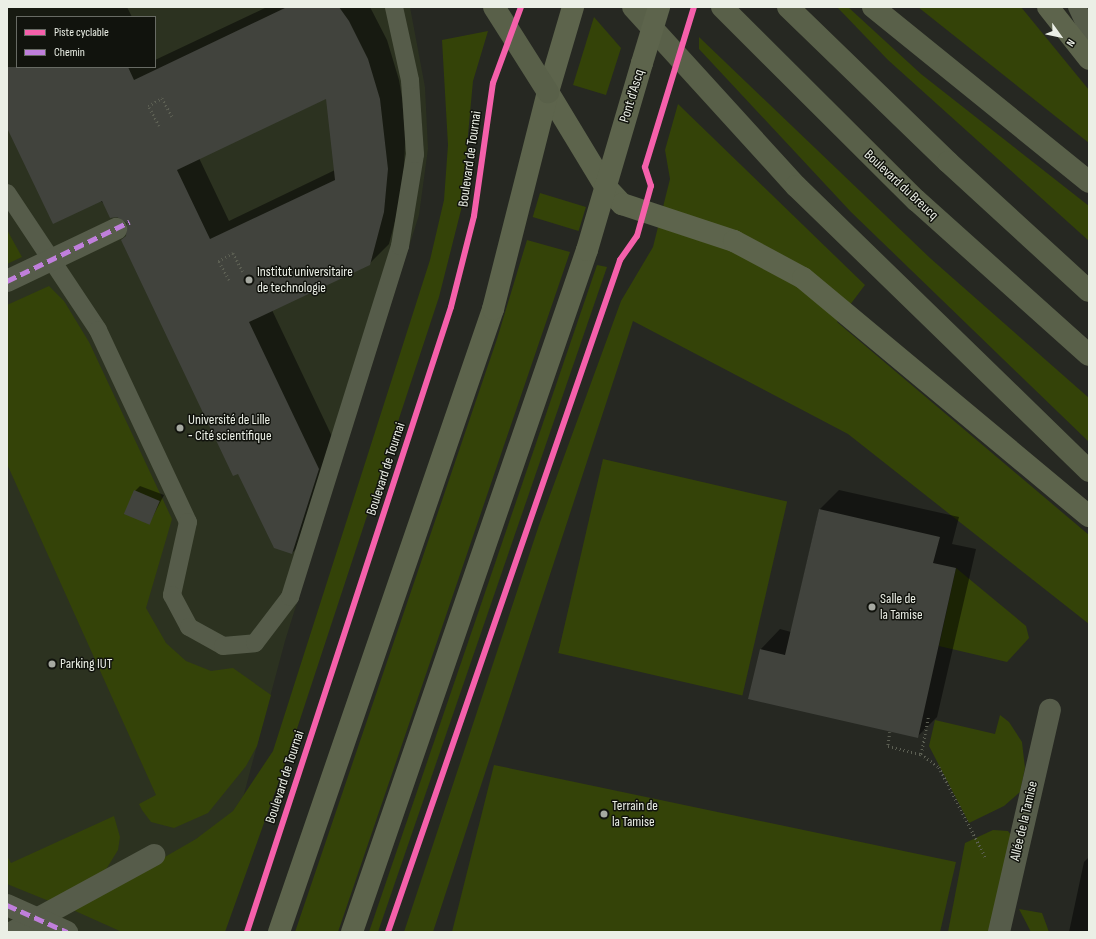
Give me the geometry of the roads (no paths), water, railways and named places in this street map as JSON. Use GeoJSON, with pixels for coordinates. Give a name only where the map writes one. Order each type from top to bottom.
{"type":"FeatureCollection","features":[{"type":"Feature","properties":{"kind":"highway"},"geometry":{"type":"LineString","coordinates":[[494,7],[548,92]]}},
{"type":"Feature","properties":{"kind":"highway"},"geometry":{"type":"LineString","coordinates":[[633,7],[796,186],[1089,471]]}},
{"type":"Feature","properties":{"kind":"highway","name":"Boulevard du Breucq"},"geometry":{"type":"LineString","coordinates":[[722,7],[906,190],[1089,355]]}},
{"type":"Feature","properties":{"kind":"highway"},"geometry":{"type":"LineString","coordinates":[[788,7],[953,168],[1089,291]]}},
{"type":"Feature","properties":{"kind":"highway"},"geometry":{"type":"LineString","coordinates":[[873,7],[1089,182]]}},
{"type":"Feature","properties":{"kind":"main road"},"geometry":{"type":"LineString","coordinates":[[279,932],[493,309],[548,92],[574,7]]}},
{"type":"Feature","properties":{"kind":"main road","name":"Pont d'Ascq"},"geometry":{"type":"LineString","coordinates":[[605,186],[659,7]]}},
{"type":"Feature","properties":{"kind":"main road"},"geometry":{"type":"LineString","coordinates":[[1048,7],[1089,60]]}},
{"type":"Feature","properties":{"kind":"main road"},"geometry":{"type":"LineString","coordinates":[[548,92],[605,186],[622,204],[741,244],[803,278],[1089,516]]}},
{"type":"Feature","properties":{"kind":"main road"},"geometry":{"type":"LineString","coordinates":[[352,932],[579,272],[605,186]]}},
{"type":"Feature","properties":{"kind":"street"},"geometry":{"type":"LineString","coordinates":[[7,281],[116,229]]}},
{"type":"Feature","properties":{"kind":"street","name":"Allée de la Tamise"},"geometry":{"type":"LineString","coordinates":[[999,932],[1050,710]]}},
{"type":"Feature","properties":{"kind":"street"},"geometry":{"type":"LineString","coordinates":[[13,932],[154,855]]}},
{"type":"Feature","properties":{"kind":"street"},"geometry":{"type":"LineString","coordinates":[[7,905],[67,932]]}},
{"type":"Feature","properties":{"kind":"lane"},"geometry":{"type":"LineString","coordinates":[[7,193],[98,330],[188,522],[172,595],[189,627],[223,646],[255,643],[290,597],[400,246],[415,154],[410,80],[394,7]]}},
{"type":"Feature","properties":{"kind":"lane"},"geometry":{"type":"LineString","coordinates":[[1077,7],[1089,33]]}},
{"type":"Feature","properties":{"kind":"place","name":"Institut universitaire de technologie"},"geometry":{"type":"Point","coordinates":[249,280]}},
{"type":"Feature","properties":{"kind":"place","name":"Université de Lille ‐ Cité scientifique"},"geometry":{"type":"Point","coordinates":[180,428]}},
{"type":"Feature","properties":{"kind":"place","name":"Salle de la Tamise"},"geometry":{"type":"Point","coordinates":[872,607]}},
{"type":"Feature","properties":{"kind":"place","name":"Parking IUT"},"geometry":{"type":"Point","coordinates":[52,664]}},
{"type":"Feature","properties":{"kind":"place","name":"Terrain de la Tamise"},"geometry":{"type":"Point","coordinates":[604,814]}}]}
